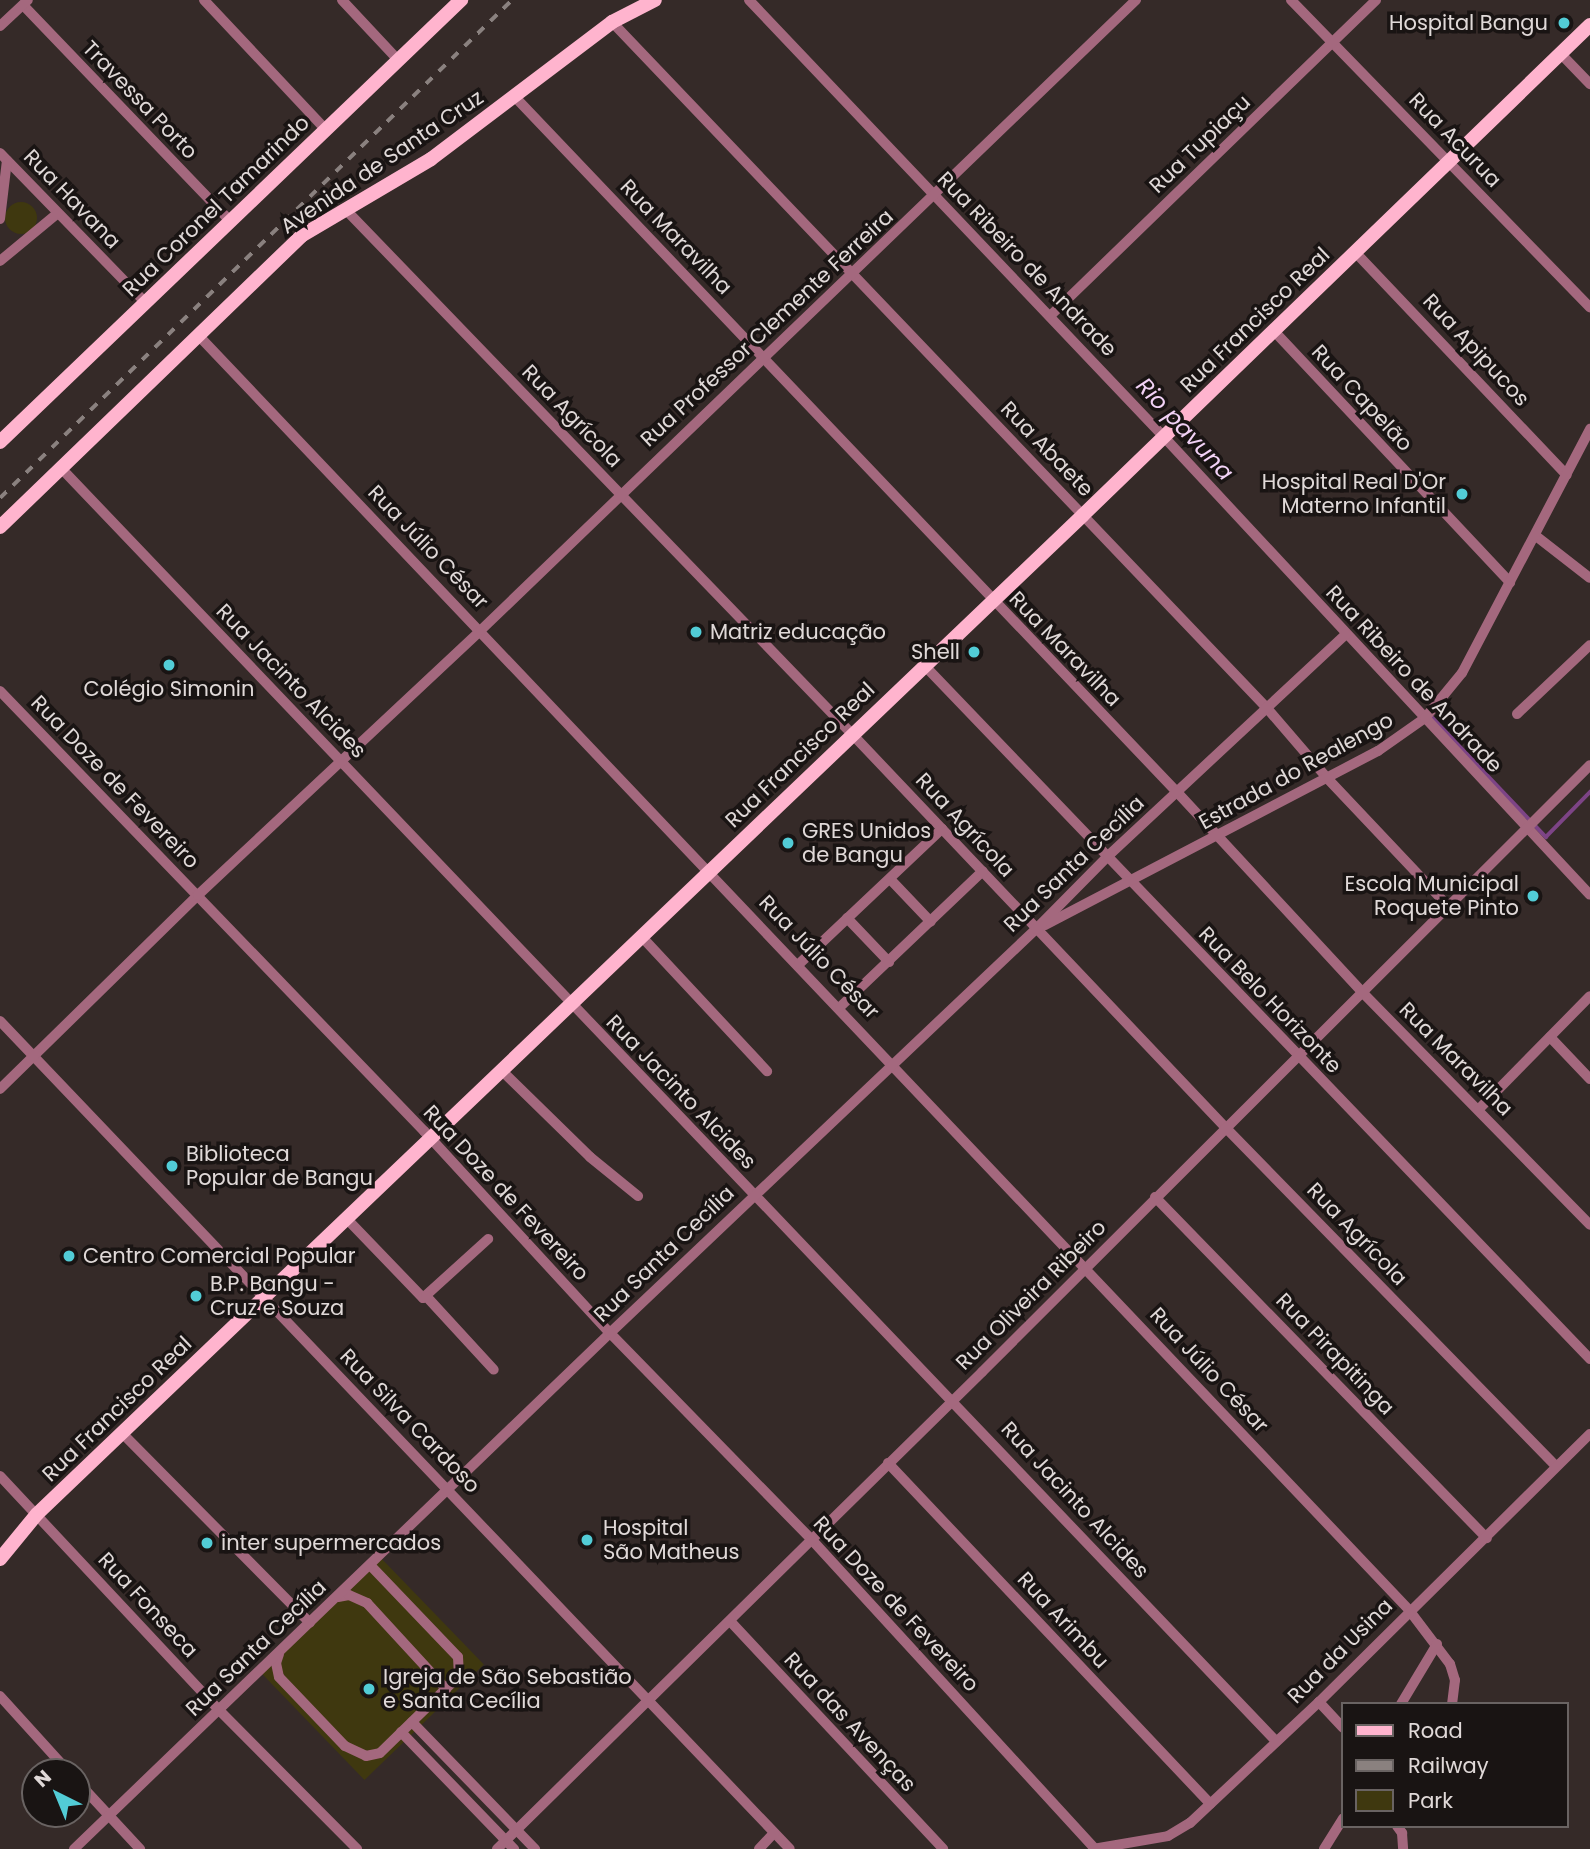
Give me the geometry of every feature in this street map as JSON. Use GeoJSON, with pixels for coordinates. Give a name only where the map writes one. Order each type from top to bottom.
{"type":"FeatureCollection","features":[{"type":"Feature","properties":{"kind":"main road","name":"Rua Coronel Tamarindo"},"geometry":{"type":"LineString","coordinates":[[0,442],[461,0]]}},
{"type":"Feature","properties":{"kind":"main road","name":"Avenida de Santa Cruz"},"geometry":{"type":"LineString","coordinates":[[0,527],[301,236],[431,159],[612,22],[655,0]]}},
{"type":"Feature","properties":{"kind":"main road","name":"Rua Francisco Real"},"geometry":{"type":"LineString","coordinates":[[0,1559],[37,1514],[1083,515],[1590,25]]}},
{"type":"Feature","properties":{"kind":"street"},"geometry":{"type":"LineString","coordinates":[[204,0],[326,130]]}},
{"type":"Feature","properties":{"kind":"street"},"geometry":{"type":"LineString","coordinates":[[342,0],[399,61]]}},
{"type":"Feature","properties":{"kind":"street","name":"Rua Ribeiro de Andrade"},"geometry":{"type":"LineString","coordinates":[[749,0],[937,193],[1526,830],[1589,891]]}},
{"type":"Feature","properties":{"kind":"street","name":"Rua Professor Clemente Ferreira"},"geometry":{"type":"LineString","coordinates":[[0,1089],[198,895],[481,630],[1136,0]]}},
{"type":"Feature","properties":{"kind":"street","name":"Rua Acurua"},"geometry":{"type":"LineString","coordinates":[[1291,0],[1590,307]]}},
{"type":"Feature","properties":{"kind":"street","name":"Rua Tupiaçu"},"geometry":{"type":"LineString","coordinates":[[1052,315],[1376,0]]}},
{"type":"Feature","properties":{"kind":"street"},"geometry":{"type":"LineString","coordinates":[[0,26],[26,2]]}},
{"type":"Feature","properties":{"kind":"street","name":"Travessa Porto"},"geometry":{"type":"LineString","coordinates":[[26,2],[229,221]]}},
{"type":"Feature","properties":{"kind":"street","name":"Rua Abaete"},"geometry":{"type":"LineString","coordinates":[[612,22],[1266,707],[1327,778],[1449,906]]}},
{"type":"Feature","properties":{"kind":"street"},"geometry":{"type":"LineString","coordinates":[[1561,54],[1590,84]]}},
{"type":"Feature","properties":{"kind":"street","name":"Rua Maravilha"},"geometry":{"type":"LineString","coordinates":[[515,97],[1176,791],[1364,994],[1479,1109],[1590,1226]]}},
{"type":"Feature","properties":{"kind":"street"},"geometry":{"type":"LineString","coordinates":[[0,219],[4,156]]}},
{"type":"Feature","properties":{"kind":"street","name":"Rua Havana"},"geometry":{"type":"LineString","coordinates":[[4,156],[145,302]]}},
{"type":"Feature","properties":{"kind":"street","name":"Rua Agrícola"},"geometry":{"type":"LineString","coordinates":[[346,210],[852,734],[1225,1126],[1556,1466]]}},
{"type":"Feature","properties":{"kind":"street"},"geometry":{"type":"LineString","coordinates":[[0,261],[58,214]]}},
{"type":"Feature","properties":{"kind":"street","name":"Rua Apipucos"},"geometry":{"type":"LineString","coordinates":[[1356,253],[1567,475]]}},
{"type":"Feature","properties":{"kind":"street","name":"Rua Capelão"},"geometry":{"type":"LineString","coordinates":[[1274,331],[1510,582]]}},
{"type":"Feature","properties":{"kind":"street","name":"Rua Júlio César"},"geometry":{"type":"LineString","coordinates":[[198,335],[710,870],[1409,1610],[1437,1644],[1454,1672],[1452,1702]]}},
{"type":"Feature","properties":{"kind":"street","name":"Estrada do Realengo"},"geometry":{"type":"LineString","coordinates":[[1036,929],[1132,882],[1378,751],[1425,718],[1462,673],[1590,429]]}},
{"type":"Feature","properties":{"kind":"street","name":"Rua Jacinto Alcides"},"geometry":{"type":"LineString","coordinates":[[61,468],[1276,1741]]}},
{"type":"Feature","properties":{"kind":"street"},"geometry":{"type":"LineString","coordinates":[[1536,536],[1586,574],[1590,562]]}},
{"type":"Feature","properties":{"kind":"street","name":"Rua Santa Cecília"},"geometry":{"type":"LineString","coordinates":[[74,1849],[610,1333],[1036,929],[1176,791],[1346,634]]}},
{"type":"Feature","properties":{"kind":"street"},"geometry":{"type":"LineString","coordinates":[[1517,714],[1590,645]]}},
{"type":"Feature","properties":{"kind":"street","name":"Rua Belo Horizonte"},"geometry":{"type":"LineString","coordinates":[[924,665],[1297,1057],[1590,1359]]}},
{"type":"Feature","properties":{"kind":"street","name":"Rua Doze de Fevereiro"},"geometry":{"type":"LineString","coordinates":[[0,691],[430,1138],[610,1333],[812,1540],[1094,1848]]}},
{"type":"Feature","properties":{"kind":"street","name":"Rua Oliveira Ribeiro"},"geometry":{"type":"LineString","coordinates":[[496,1849],[510,1845],[516,1830],[1087,1269],[1225,1126],[1364,994],[1590,765]]}},
{"type":"Feature","properties":{"kind":"street"},"geometry":{"type":"LineString","coordinates":[[799,964],[942,829]]}},
{"type":"Feature","properties":{"kind":"street"},"geometry":{"type":"LineString","coordinates":[[840,1007],[983,871]]}},
{"type":"Feature","properties":{"kind":"street"},"geometry":{"type":"LineString","coordinates":[[890,879],[931,922]]}},
{"type":"Feature","properties":{"kind":"street"},"geometry":{"type":"LineString","coordinates":[[847,918],[889,962]]}},
{"type":"Feature","properties":{"kind":"street"},"geometry":{"type":"LineString","coordinates":[[641,936],[767,1071]]}},
{"type":"Feature","properties":{"kind":"street"},"geometry":{"type":"LineString","coordinates":[[1479,1109],[1590,996]]}},
{"type":"Feature","properties":{"kind":"street","name":"Rua Silva Cardoso"},"geometry":{"type":"LineString","coordinates":[[0,1021],[790,1849]]}},
{"type":"Feature","properties":{"kind":"street"},"geometry":{"type":"LineString","coordinates":[[1550,1037],[1590,1079]]}},
{"type":"Feature","properties":{"kind":"street"},"geometry":{"type":"LineString","coordinates":[[501,1070],[590,1157],[638,1196]]}},
{"type":"Feature","properties":{"kind":"street","name":"Rua Pirapitinga"},"geometry":{"type":"LineString","coordinates":[[1155,1197],[1487,1538]]}},
{"type":"Feature","properties":{"kind":"street"},"geometry":{"type":"LineString","coordinates":[[346,1218],[419,1296],[426,1296],[488,1239]]}},
{"type":"Feature","properties":{"kind":"street"},"geometry":{"type":"LineString","coordinates":[[426,1296],[494,1370]]}},
{"type":"Feature","properties":{"kind":"street"},"geometry":{"type":"LineString","coordinates":[[122,1433],[310,1623]]}},
{"type":"Feature","properties":{"kind":"street","name":"Rua da Usina"},"geometry":{"type":"LineString","coordinates":[[1094,1848],[1168,1836],[1190,1823],[1319,1702],[1409,1610],[1487,1538],[1590,1434]]}},
{"type":"Feature","properties":{"kind":"street","name":"Rua Arimbu"},"geometry":{"type":"LineString","coordinates":[[888,1463],[1210,1804]]}},
{"type":"Feature","properties":{"kind":"street","name":"Rua Fonseca"},"geometry":{"type":"LineString","coordinates":[[0,1476],[219,1710],[357,1849]]}},
{"type":"Feature","properties":{"kind":"street"},"geometry":{"type":"LineString","coordinates":[[281,1652],[276,1663],[279,1677],[345,1746],[366,1756],[380,1754],[459,1676],[457,1657],[370,1565]]}},
{"type":"Feature","properties":{"kind":"street"},"geometry":{"type":"LineString","coordinates":[[337,1597],[349,1595],[367,1603],[446,1689]]}},
{"type":"Feature","properties":{"kind":"street","name":"Rua das Avenças"},"geometry":{"type":"LineString","coordinates":[[730,1621],[943,1849]]}},
{"type":"Feature","properties":{"kind":"street"},"geometry":{"type":"LineString","coordinates":[[1402,1702],[1437,1644]]}},
{"type":"Feature","properties":{"kind":"street"},"geometry":{"type":"LineString","coordinates":[[0,1696],[56,1758]]}},
{"type":"Feature","properties":{"kind":"street"},"geometry":{"type":"LineString","coordinates":[[1319,1702],[1342,1727]]}},
{"type":"Feature","properties":{"kind":"street"},"geometry":{"type":"LineString","coordinates":[[412,1722],[535,1849]]}},
{"type":"Feature","properties":{"kind":"street"},"geometry":{"type":"LineString","coordinates":[[401,1732],[510,1845]]}},
{"type":"Feature","properties":{"kind":"street"},"geometry":{"type":"LineString","coordinates":[[91,1796],[140,1849]]}},
{"type":"Feature","properties":{"kind":"street"},"geometry":{"type":"LineString","coordinates":[[1324,1849],[1342,1820]]}},
{"type":"Feature","properties":{"kind":"street"},"geometry":{"type":"LineString","coordinates":[[1398,1828],[1402,1833],[1403,1849]]}},
{"type":"Feature","properties":{"kind":"street"},"geometry":{"type":"LineString","coordinates":[[759,1849],[774,1833]]}},
{"type":"Feature","properties":{"kind":"green space"},"geometry":{"type":"Polygon","coordinates":[[[21,202],[33,206],[37,218],[33,230],[21,234],[9,230],[5,218],[9,206],[21,202]]]}},
{"type":"Feature","properties":{"kind":"green space"},"geometry":{"type":"Polygon","coordinates":[[[379,1556],[484,1665],[364,1780],[260,1671],[379,1556]]]}},
{"type":"Feature","properties":{"kind":"waterway","name":"Rio pavuna"},"geometry":{"type":"LineString","coordinates":[[1429,714],[1546,837],[1590,792]]}},
{"type":"Feature","properties":{"kind":"railway"},"geometry":{"type":"LineString","coordinates":[[0,498],[512,0]]}},
{"type":"Feature","properties":{"kind":"place","name":"Hospital Bangu"},"geometry":{"type":"Point","coordinates":[1564,23]}},
{"type":"Feature","properties":{"kind":"place","name":"Hospital Real D'Or Materno Infantil"},"geometry":{"type":"Point","coordinates":[1462,494]}},
{"type":"Feature","properties":{"kind":"place","name":"Matriz educação"},"geometry":{"type":"Point","coordinates":[696,632]}},
{"type":"Feature","properties":{"kind":"place","name":"Shell"},"geometry":{"type":"Point","coordinates":[974,652]}},
{"type":"Feature","properties":{"kind":"place","name":"Colégio Simonin"},"geometry":{"type":"Point","coordinates":[169,665]}},
{"type":"Feature","properties":{"kind":"place","name":"GRES Unidos de Bangu"},"geometry":{"type":"Point","coordinates":[788,843]}},
{"type":"Feature","properties":{"kind":"place","name":"Escola Municipal Roquete Pinto"},"geometry":{"type":"Point","coordinates":[1533,896]}},
{"type":"Feature","properties":{"kind":"place","name":"Biblioteca Popular de Bangu"},"geometry":{"type":"Point","coordinates":[172,1166]}},
{"type":"Feature","properties":{"kind":"place","name":"Centro Comercial Popular"},"geometry":{"type":"Point","coordinates":[69,1256]}},
{"type":"Feature","properties":{"kind":"place","name":"B.P. Bangu - Cruz e Souza"},"geometry":{"type":"Point","coordinates":[196,1296]}},
{"type":"Feature","properties":{"kind":"place","name":"Hospital São Matheus"},"geometry":{"type":"Point","coordinates":[587,1540]}},
{"type":"Feature","properties":{"kind":"place","name":"inter supermercados"},"geometry":{"type":"Point","coordinates":[207,1543]}},
{"type":"Feature","properties":{"kind":"place","name":"Igreja de São Sebastião e Santa Cecília"},"geometry":{"type":"Point","coordinates":[369,1689]}}]}
